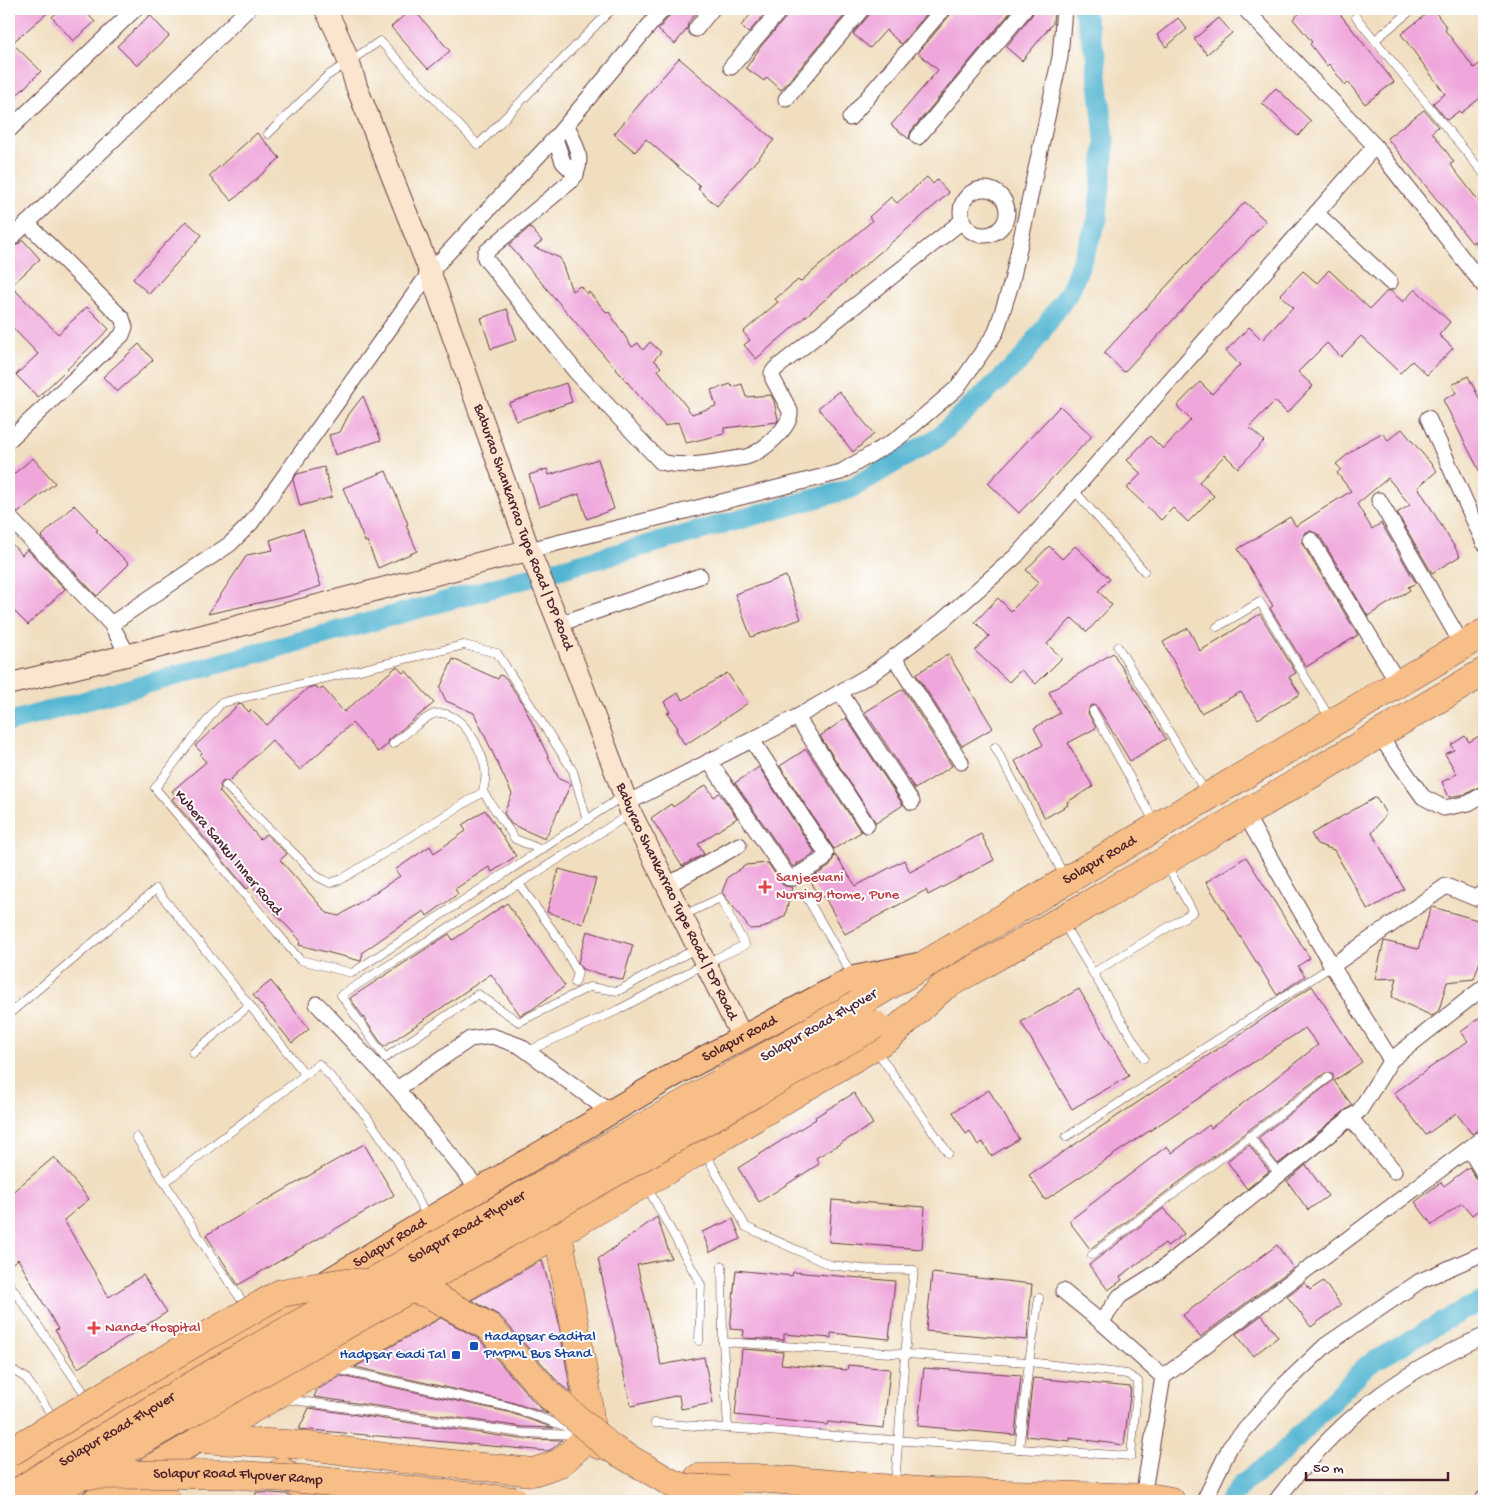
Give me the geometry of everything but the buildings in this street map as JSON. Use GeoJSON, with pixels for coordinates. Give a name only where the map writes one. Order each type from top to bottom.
{"type":"FeatureCollection","features":[{"type":"Feature","properties":{"kind":"highway","name":"Solapur Road"},"geometry":{"type":"LineString","coordinates":[[930,962],[1474,639]]}},
{"type":"Feature","properties":{"kind":"highway","name":"Solapur Road"},"geometry":{"type":"LineString","coordinates":[[943,987],[1165,862],[1484,672]]}},
{"type":"Feature","properties":{"kind":"highway","name":"Solapur Road Flyover"},"geometry":{"type":"LineString","coordinates":[[40,1501],[81,1475],[865,1013],[930,962]]}},
{"type":"Feature","properties":{"kind":"highway","name":"Solapur Road Flyover"},"geometry":{"type":"LineString","coordinates":[[9,1498],[72,1457],[220,1369],[865,1013],[943,987]]}},
{"type":"Feature","properties":{"kind":"highway"},"geometry":{"type":"LineString","coordinates":[[200,1440],[324,1366],[702,1149],[865,1013]]}},
{"type":"Feature","properties":{"kind":"highway"},"geometry":{"type":"LineString","coordinates":[[558,1233],[588,1398],[591,1436],[607,1455],[638,1470],[664,1475],[703,1478],[756,1478],[891,1495]]}},
{"type":"Feature","properties":{"kind":"highway"},"geometry":{"type":"LineString","coordinates":[[9,1453],[116,1388],[281,1293],[339,1283],[391,1283],[429,1294],[489,1328],[549,1395],[611,1448],[673,1484],[687,1488],[891,1495],[932,1492],[1143,1497],[1171,1501]]}},
{"type":"Feature","properties":{"kind":"highway"},"geometry":{"type":"LineString","coordinates":[[167,1377],[200,1440]]}},
{"type":"Feature","properties":{"kind":"highway"},"geometry":{"type":"LineString","coordinates":[[200,1440],[303,1445],[392,1458],[533,1472],[560,1463],[591,1436]]}},
{"type":"Feature","properties":{"kind":"highway"},"geometry":{"type":"LineString","coordinates":[[258,1442],[282,1472],[316,1497],[331,1501]]}},
{"type":"Feature","properties":{"kind":"highway","name":"Solapur Road Flyover Ramp"},"geometry":{"type":"LineString","coordinates":[[81,1475],[183,1474],[302,1479],[515,1501]]}},
{"type":"Feature","properties":{"kind":"highway"},"geometry":{"type":"LineString","coordinates":[[103,1496],[167,1501]]}},
{"type":"Feature","properties":{"kind":"main road","name":"Solapur Road"},"geometry":{"type":"LineString","coordinates":[[9,1475],[100,1416],[258,1324],[428,1220],[610,1112],[742,1037],[865,1013]]}},
{"type":"Feature","properties":{"kind":"main road"},"geometry":{"type":"LineString","coordinates":[[103,1496],[200,1440]]}},
{"type":"Feature","properties":{"kind":"street"},"geometry":{"type":"LineString","coordinates":[[9,130],[135,9]]}},
{"type":"Feature","properties":{"kind":"street"},"geometry":{"type":"LineString","coordinates":[[9,240],[248,9]]}},
{"type":"Feature","properties":{"kind":"street","name":"Baburao Shankarrao Tupe Road | DP Road"},"geometry":{"type":"LineString","coordinates":[[325,9],[336,29],[349,61],[357,88],[430,272],[532,556],[628,804],[742,1037]]}},
{"type":"Feature","properties":{"kind":"street"},"geometry":{"type":"LineString","coordinates":[[111,624],[230,544],[251,523],[430,272],[556,138],[663,9]]}},
{"type":"Feature","properties":{"kind":"street"},"geometry":{"type":"LineString","coordinates":[[696,29],[712,9]]}},
{"type":"Feature","properties":{"kind":"street"},"geometry":{"type":"LineString","coordinates":[[731,67],[781,9]]}},
{"type":"Feature","properties":{"kind":"street"},"geometry":{"type":"LineString","coordinates":[[786,99],[862,9]]}},
{"type":"Feature","properties":{"kind":"street"},"geometry":{"type":"LineString","coordinates":[[850,118],[944,9]]}},
{"type":"Feature","properties":{"kind":"street"},"geometry":{"type":"LineString","coordinates":[[918,136],[1024,9]]}},
{"type":"Feature","properties":{"kind":"street"},"geometry":{"type":"LineString","coordinates":[[9,684],[532,556],[841,472],[897,439],[957,388],[996,332],[1012,281],[1060,57],[1064,9]]}},
{"type":"Feature","properties":{"kind":"street"},"geometry":{"type":"LineString","coordinates":[[1246,9],[1375,146],[1484,286]]}},
{"type":"Feature","properties":{"kind":"street"},"geometry":{"type":"LineString","coordinates":[[567,125],[580,157],[576,175],[487,251],[485,258],[576,372],[661,462],[683,466],[746,457],[765,448],[791,416],[773,379],[772,373],[775,369],[962,221]]}},
{"type":"Feature","properties":{"kind":"street"},"geometry":{"type":"LineString","coordinates":[[556,138],[563,162],[576,175]]}},
{"type":"Feature","properties":{"kind":"street"},"geometry":{"type":"LineString","coordinates":[[628,804],[797,717],[873,673],[942,621],[1016,556],[1375,146]]}},
{"type":"Feature","properties":{"kind":"street"},"geometry":{"type":"LineString","coordinates":[[1316,213],[1390,282]]}},
{"type":"Feature","properties":{"kind":"street"},"geometry":{"type":"LineString","coordinates":[[9,440],[122,335],[125,328],[122,318],[27,223]]}},
{"type":"Feature","properties":{"kind":"street"},"geometry":{"type":"LineString","coordinates":[[1428,418],[1484,543]]}},
{"type":"Feature","properties":{"kind":"street"},"geometry":{"type":"LineString","coordinates":[[1379,500],[1474,639]]}},
{"type":"Feature","properties":{"kind":"street"},"geometry":{"type":"LineString","coordinates":[[9,517],[111,624],[128,654]]}},
{"type":"Feature","properties":{"kind":"street"},"geometry":{"type":"LineString","coordinates":[[1312,540],[1399,684]]}},
{"type":"Feature","properties":{"kind":"street"},"geometry":{"type":"LineString","coordinates":[[559,624],[700,576]]}},
{"type":"Feature","properties":{"kind":"street"},"geometry":{"type":"LineString","coordinates":[[894,657],[961,762]]}},
{"type":"Feature","properties":{"kind":"street"},"geometry":{"type":"LineString","coordinates":[[840,692],[912,802]]}},
{"type":"Feature","properties":{"kind":"street"},"geometry":{"type":"LineString","coordinates":[[797,717],[866,824]]}},
{"type":"Feature","properties":{"kind":"street"},"geometry":{"type":"LineString","coordinates":[[1379,735],[1423,797],[1444,808],[1469,803],[1484,794]]}},
{"type":"Feature","properties":{"kind":"street"},"geometry":{"type":"LineString","coordinates":[[709,761],[789,878],[793,878],[824,859],[826,853],[752,740]]}},
{"type":"Feature","properties":{"kind":"street"},"geometry":{"type":"LineString","coordinates":[[1245,814],[1332,966],[1391,1060]]}},
{"type":"Feature","properties":{"kind":"street"},"geometry":{"type":"LineString","coordinates":[[668,885],[739,845]]}},
{"type":"Feature","properties":{"kind":"street"},"geometry":{"type":"LineString","coordinates":[[1332,966],[1446,886],[1475,898],[1484,892]]}},
{"type":"Feature","properties":{"kind":"street"},"geometry":{"type":"LineString","coordinates":[[1101,1322],[1120,1296],[1158,1272],[1360,1110],[1391,1060],[1484,987]]}},
{"type":"Feature","properties":{"kind":"street"},"geometry":{"type":"LineString","coordinates":[[317,1004],[397,1089],[479,1190]]}},
{"type":"Feature","properties":{"kind":"street"},"geometry":{"type":"LineString","coordinates":[[397,1089],[470,1039],[492,1036],[520,1046],[610,1112]]}},
{"type":"Feature","properties":{"kind":"street"},"geometry":{"type":"LineString","coordinates":[[1350,1118],[1394,1171]]}},
{"type":"Feature","properties":{"kind":"street"},"geometry":{"type":"LineString","coordinates":[[1143,1497],[1163,1377],[1484,1137]]}},
{"type":"Feature","properties":{"kind":"street"},"geometry":{"type":"LineString","coordinates":[[1469,1149],[1484,1174]]}},
{"type":"Feature","properties":{"kind":"street"},"geometry":{"type":"LineString","coordinates":[[1204,1501],[1230,1447],[1281,1388],[1326,1345],[1420,1281],[1484,1253]]}},
{"type":"Feature","properties":{"kind":"street"},"geometry":{"type":"LineString","coordinates":[[1063,1291],[1163,1377]]}},
{"type":"Feature","properties":{"kind":"street"},"geometry":{"type":"LineString","coordinates":[[1276,1501],[1322,1444],[1370,1401],[1400,1379],[1484,1336]]}},
{"type":"Feature","properties":{"kind":"lane"},"geometry":{"type":"LineString","coordinates":[[268,134],[327,76],[380,41],[478,145],[612,9]]}},
{"type":"Feature","properties":{"kind":"lane"},"geometry":{"type":"LineString","coordinates":[[1375,40],[1413,9]]}},
{"type":"Feature","properties":{"kind":"lane"},"geometry":{"type":"LineString","coordinates":[[1356,17],[1484,174]]}},
{"type":"Feature","properties":{"kind":"lane"},"geometry":{"type":"LineString","coordinates":[[1074,490],[1144,571]]}},
{"type":"Feature","properties":{"kind":"lane"},"geometry":{"type":"LineString","coordinates":[[1218,627],[1260,602],[1333,724]]}},
{"type":"Feature","properties":{"kind":"lane","name":"Kubera Sankul Inner Road"},"geometry":{"type":"LineString","coordinates":[[587,820],[573,771],[497,654],[464,645],[221,703],[155,788],[300,960],[352,974],[587,820],[628,804]]}},
{"type":"Feature","properties":{"kind":"lane"},"geometry":{"type":"LineString","coordinates":[[1118,647],[1209,797]]}},
{"type":"Feature","properties":{"kind":"lane"},"geometry":{"type":"LineString","coordinates":[[1092,711],[1157,827]]}},
{"type":"Feature","properties":{"kind":"lane"},"geometry":{"type":"LineString","coordinates":[[226,786],[318,877],[330,883],[342,879],[483,792],[486,780],[485,768],[480,753],[465,724],[453,717],[444,714],[434,714],[393,744]]}},
{"type":"Feature","properties":{"kind":"lane"},"geometry":{"type":"LineString","coordinates":[[994,748],[1067,881]]}},
{"type":"Feature","properties":{"kind":"lane"},"geometry":{"type":"LineString","coordinates":[[483,792],[515,839],[542,850]]}},
{"type":"Feature","properties":{"kind":"lane"},"geometry":{"type":"LineString","coordinates":[[628,804],[519,884],[341,995],[385,1058],[478,994],[519,1022],[589,987],[618,991],[702,955],[746,945],[720,898],[683,916]]}},
{"type":"Feature","properties":{"kind":"lane"},"geometry":{"type":"LineString","coordinates":[[1093,973],[1193,912],[1165,862]]}},
{"type":"Feature","properties":{"kind":"lane"},"geometry":{"type":"LineString","coordinates":[[519,884],[559,939],[578,973],[575,984]]}},
{"type":"Feature","properties":{"kind":"lane"},"geometry":{"type":"LineString","coordinates":[[9,1014],[156,889],[305,1074]]}},
{"type":"Feature","properties":{"kind":"lane"},"geometry":{"type":"LineString","coordinates":[[808,898],[865,1013],[948,1153]]}},
{"type":"Feature","properties":{"kind":"lane"},"geometry":{"type":"LineString","coordinates":[[1060,920],[1144,1058]]}},
{"type":"Feature","properties":{"kind":"lane"},"geometry":{"type":"LineString","coordinates":[[528,1052],[618,1010],[702,955]]}},
{"type":"Feature","properties":{"kind":"lane"},"geometry":{"type":"LineString","coordinates":[[1066,1137],[1332,966]]}},
{"type":"Feature","properties":{"kind":"lane"},"geometry":{"type":"LineString","coordinates":[[193,1053],[250,1005]]}},
{"type":"Feature","properties":{"kind":"lane"},"geometry":{"type":"LineString","coordinates":[[164,1182],[319,1064],[367,1117],[397,1160],[428,1220]]}},
{"type":"Feature","properties":{"kind":"lane"},"geometry":{"type":"LineString","coordinates":[[1092,1255],[1328,1078]]}},
{"type":"Feature","properties":{"kind":"lane"},"geometry":{"type":"LineString","coordinates":[[1249,1136],[1280,1175]]}},
{"type":"Feature","properties":{"kind":"lane"},"geometry":{"type":"LineString","coordinates":[[136,1137],[210,1256],[258,1324]]}},
{"type":"Feature","properties":{"kind":"lane"},"geometry":{"type":"LineString","coordinates":[[702,1149],[746,1227],[830,1265],[863,1269],[914,1270],[905,1354],[899,1440],[891,1495]]}},
{"type":"Feature","properties":{"kind":"lane"},"geometry":{"type":"LineString","coordinates":[[645,1183],[701,1286],[699,1342]]}},
{"type":"Feature","properties":{"kind":"lane"},"geometry":{"type":"LineString","coordinates":[[722,1266],[723,1342],[728,1428]]}},
{"type":"Feature","properties":{"kind":"lane"},"geometry":{"type":"LineString","coordinates":[[9,1283],[100,1416]]}},
{"type":"Feature","properties":{"kind":"lane"},"geometry":{"type":"LineString","coordinates":[[1019,1449],[1029,1362],[1039,1298]]}},
{"type":"Feature","properties":{"kind":"lane"},"geometry":{"type":"LineString","coordinates":[[655,1423],[1131,1456],[1138,1381],[1127,1374],[1029,1362],[723,1342]]}},
{"type":"Feature","properties":{"kind":"lane"},"geometry":{"type":"LineString","coordinates":[[324,1366],[510,1407],[591,1436]]}},
{"type":"Feature","properties":{"kind":"lane"},"geometry":{"type":"LineString","coordinates":[[9,1368],[26,1378],[66,1437]]}},
{"type":"Feature","properties":{"kind":"lane"},"geometry":{"type":"LineString","coordinates":[[273,1396],[522,1433],[591,1436]]}},
{"type":"Feature","properties":{"kind":"waterway"},"geometry":{"type":"LineString","coordinates":[[9,722],[850,489],[937,438],[1023,358],[1070,291],[1097,221],[1105,144],[1095,52],[1083,9]]}},
{"type":"Feature","properties":{"kind":"waterway"},"geometry":{"type":"LineString","coordinates":[[1229,1501],[1244,1482],[1277,1458],[1366,1366],[1461,1311],[1484,1301]]}},
{"type":"Feature","properties":{"kind":"place","name":"Sanjeevani Nursing Home, Pune"},"geometry":{"type":"Point","coordinates":[765,887]}},
{"type":"Feature","properties":{"kind":"place","name":"Nande Hospital"},"geometry":{"type":"Point","coordinates":[94,1328]}},
{"type":"Feature","properties":{"kind":"place","name":"Hadapsar Gadital PMPML Bus Stand"},"geometry":{"type":"Point","coordinates":[474,1346]}},
{"type":"Feature","properties":{"kind":"place","name":"Hadpsar Gadi Tal"},"geometry":{"type":"Point","coordinates":[456,1355]}}]}
